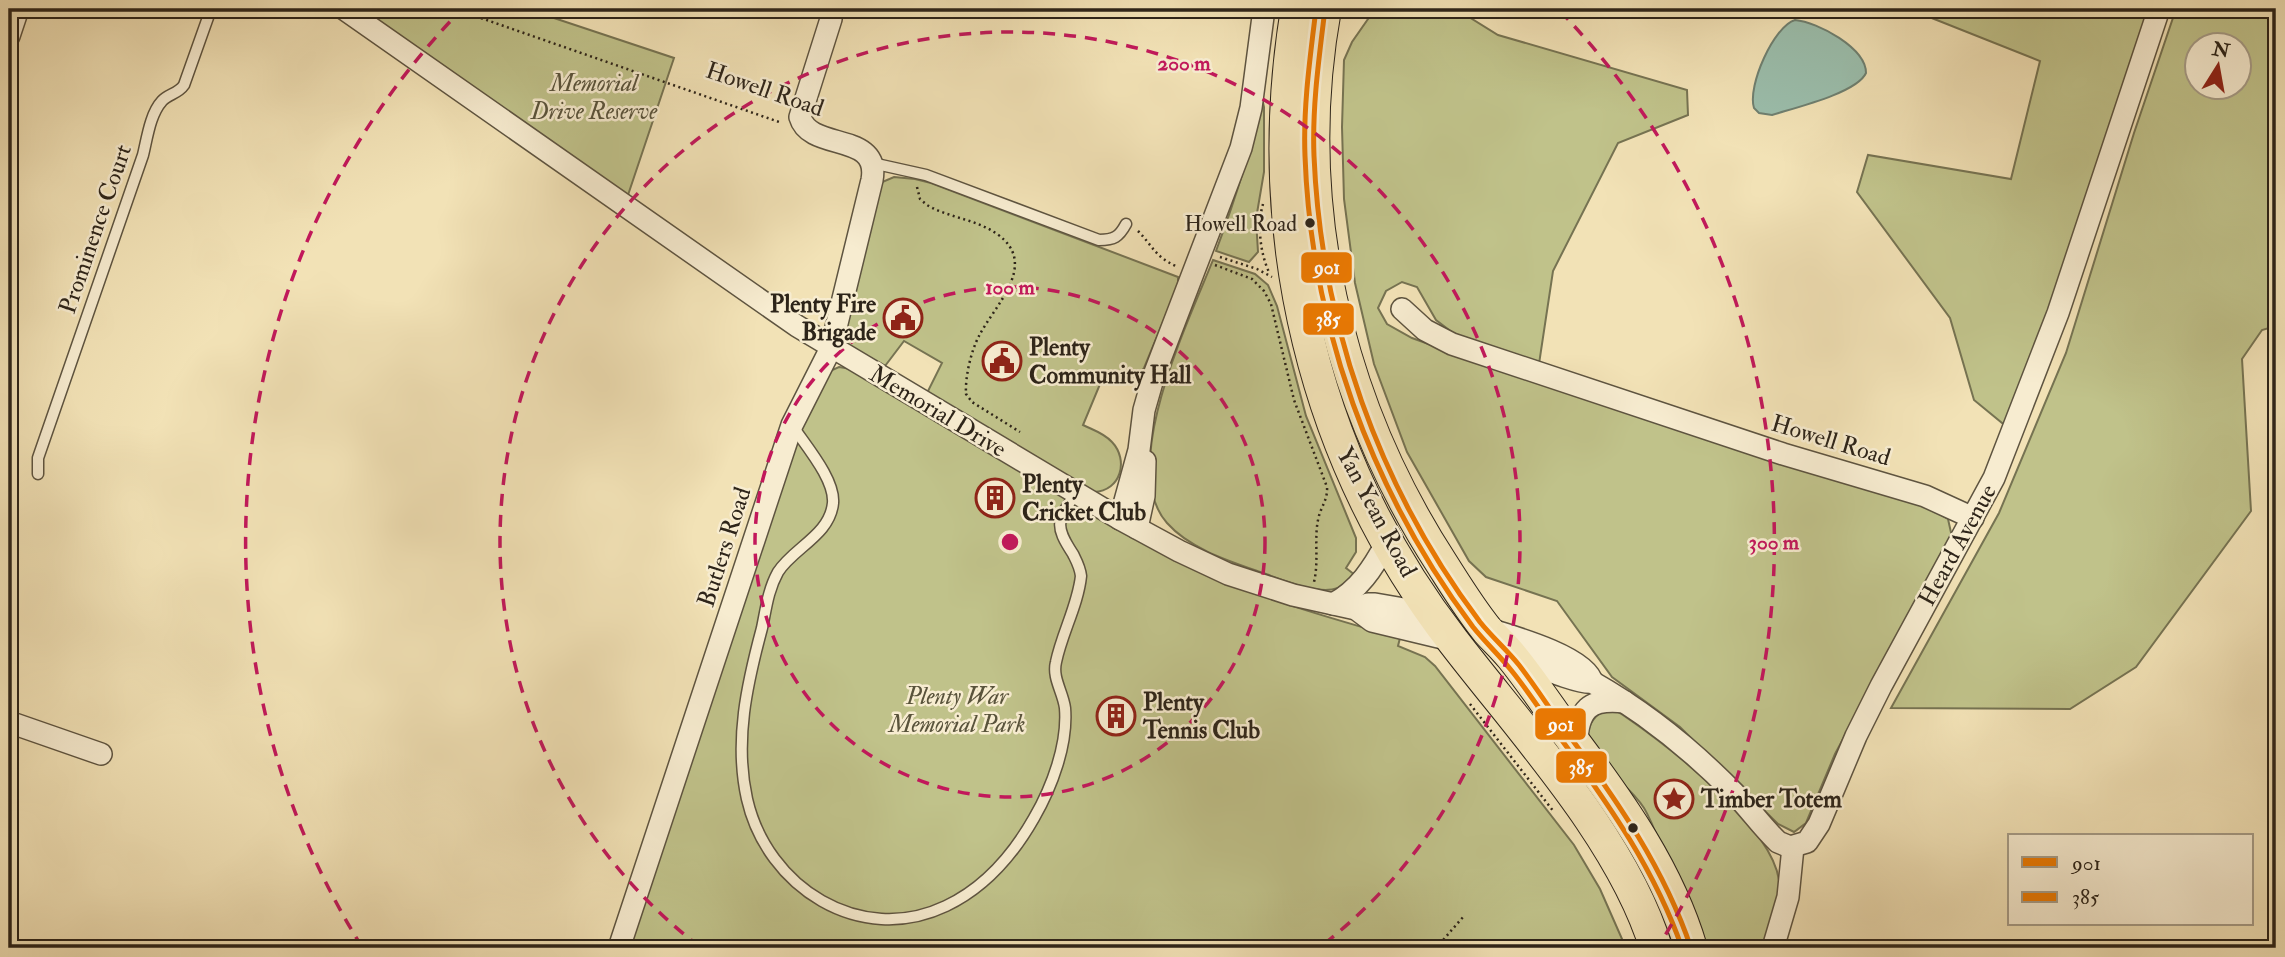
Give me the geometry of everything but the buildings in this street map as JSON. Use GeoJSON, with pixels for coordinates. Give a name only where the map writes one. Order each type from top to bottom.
{"type":"FeatureCollection","features":[{"type":"Feature","properties":{"kind":"main road","name":"Yan Yean Road"},"geometry":{"type":"LineString","coordinates":[[1297,9],[1285,121],[1286,197],[1294,274],[1309,347],[1344,455],[1387,542],[1433,614],[1600,834],[1641,910],[1656,948]]}},
{"type":"Feature","properties":{"kind":"main road","name":"Yan Yean Road"},"geometry":{"type":"LineString","coordinates":[[1325,9],[1315,101],[1314,170],[1320,238],[1332,309],[1351,376],[1389,473],[1426,539],[1486,628],[1511,656],[1611,790],[1645,844],[1670,895],[1691,948]]}},
{"type":"Feature","properties":{"kind":"main road"},"geometry":{"type":"LineString","coordinates":[[1433,614],[1486,628]]}},
{"type":"Feature","properties":{"kind":"main road","name":"Memorial Drive"},"geometry":{"type":"LineString","coordinates":[[1451,640],[1511,656]]}},
{"type":"Feature","properties":{"kind":"street"},"geometry":{"type":"LineString","coordinates":[[9,36],[18,9]]}},
{"type":"Feature","properties":{"kind":"street","name":"Memorial Drive"},"geometry":{"type":"LineString","coordinates":[[344,9],[831,348],[1128,524],[1228,574],[1356,610],[1372,621],[1451,640]]}},
{"type":"Feature","properties":{"kind":"street"},"geometry":{"type":"LineString","coordinates":[[802,126],[801,110],[832,9]]}},
{"type":"Feature","properties":{"kind":"street"},"geometry":{"type":"LineString","coordinates":[[1128,524],[1143,505],[1145,466],[1139,450],[1151,384],[1241,148],[1251,108],[1264,9]]}},
{"type":"Feature","properties":{"kind":"street","name":"Heard Avenue"},"geometry":{"type":"LineString","coordinates":[[1793,847],[1807,842],[1819,824],[1881,685],[1994,478],[2058,313],[2159,9]]}},
{"type":"Feature","properties":{"kind":"street","name":"Howell Road"},"geometry":{"type":"LineString","coordinates":[[802,126],[809,132],[860,149],[872,163]]}},
{"type":"Feature","properties":{"kind":"street","name":"Butlers Road"},"geometry":{"type":"LineString","coordinates":[[619,948],[792,425],[831,348],[872,180],[872,163]]}},
{"type":"Feature","properties":{"kind":"street","name":"Howell Road"},"geometry":{"type":"LineString","coordinates":[[1402,309],[1425,330],[1452,344],[1783,454],[1916,493],[1973,519]]}},
{"type":"Feature","properties":{"kind":"street"},"geometry":{"type":"LineString","coordinates":[[1333,604],[1353,592],[1377,562],[1387,542]]}},
{"type":"Feature","properties":{"kind":"street","name":"Memorial Drive"},"geometry":{"type":"LineString","coordinates":[[1356,610],[1368,604],[1375,604],[1433,614]]}},
{"type":"Feature","properties":{"kind":"street"},"geometry":{"type":"LineString","coordinates":[[1486,628],[1523,640],[1581,666],[1591,675],[1592,682]]}},
{"type":"Feature","properties":{"kind":"street"},"geometry":{"type":"LineString","coordinates":[[1511,656],[1548,668],[1574,681],[1592,682],[1625,702],[1680,743],[1717,776],[1777,842],[1793,847],[1788,897],[1773,948]]}},
{"type":"Feature","properties":{"kind":"street"},"geometry":{"type":"LineString","coordinates":[[1576,744],[1578,720],[1585,711],[1605,701],[1625,702]]}},
{"type":"Feature","properties":{"kind":"street"},"geometry":{"type":"LineString","coordinates":[[9,722],[101,754]]}},
{"type":"Feature","properties":{"kind":"lane","name":"Prominence Court"},"geometry":{"type":"LineString","coordinates":[[38,474],[38,458],[156,112],[163,100],[184,85],[212,9]]}},
{"type":"Feature","properties":{"kind":"lane","name":"Howell Road"},"geometry":{"type":"LineString","coordinates":[[872,163],[926,175],[1099,240],[1111,240],[1120,236],[1126,224]]}},
{"type":"Feature","properties":{"kind":"lane"},"geometry":{"type":"LineString","coordinates":[[792,425],[827,477],[833,502],[825,524],[782,566],[769,593],[744,711],[742,769],[751,813],[764,844],[773,857],[789,877],[809,894],[845,912],[892,918],[924,914],[946,906],[989,877],[1014,848],[1036,816],[1056,765],[1065,724],[1065,708],[1056,679],[1056,662],[1081,576],[1080,568],[1058,527],[1063,513],[1076,493]]}},
{"type":"Feature","properties":{"kind":"path","name":"Howell Road"},"geometry":{"type":"LineString","coordinates":[[455,9],[778,122],[802,126]]}},
{"type":"Feature","properties":{"kind":"path"},"geometry":{"type":"LineString","coordinates":[[927,205],[991,230],[1013,251],[1015,267],[1011,281],[977,340],[966,394],[972,402],[1020,432]]}},
{"type":"Feature","properties":{"kind":"path"},"geometry":{"type":"LineString","coordinates":[[1126,224],[1142,234],[1147,244],[1166,261],[1198,261],[1257,269],[1272,277]]}},
{"type":"Feature","properties":{"kind":"path"},"geometry":{"type":"LineString","coordinates":[[1198,261],[1252,279],[1264,291],[1271,304],[1290,388],[1327,487],[1326,499],[1318,517],[1317,568],[1310,599]]}},
{"type":"Feature","properties":{"kind":"path"},"geometry":{"type":"LineString","coordinates":[[1468,701],[1558,817]]}},
{"type":"Feature","properties":{"kind":"path"},"geometry":{"type":"LineString","coordinates":[[1436,948],[1464,916]]}},
{"type":"Feature","properties":{"kind":"path"},"geometry":{"type":"LineString","coordinates":[[1051,948],[1054,940]]}},
{"type":"Feature","properties":{"kind":"green space","name":"Memorial Drive Reserve"},"geometry":{"type":"Polygon","coordinates":[[[357,9],[527,9],[674,58],[627,198],[357,9]]]}},
{"type":"Feature","properties":{"kind":"green space"},"geometry":{"type":"Polygon","coordinates":[[[1375,9],[1456,9],[1498,35],[1687,90],[1688,115],[1618,143],[1553,271],[1539,364],[1461,339],[1436,320],[1417,287],[1402,282],[1386,291],[1378,308],[1387,324],[1412,338],[1470,359],[1922,504],[1948,519],[1952,537],[1835,754],[1806,823],[1794,832],[1778,824],[1680,727],[1612,677],[1557,601],[1486,577],[1469,561],[1407,452],[1374,364],[1355,283],[1344,199],[1344,60],[1352,42],[1375,9]]]}},
{"type":"Feature","properties":{"kind":"green space"},"geometry":{"type":"Polygon","coordinates":[[[1909,9],[2150,9],[2052,308],[2007,427],[1974,400],[1950,318],[1857,192],[1868,155],[2011,179],[2040,61],[1909,9]]]}},
{"type":"Feature","properties":{"kind":"green space"},"geometry":{"type":"Polygon","coordinates":[[[2176,9],[2276,9],[2276,326],[2262,330],[2242,359],[2251,511],[2136,667],[2070,709],[1891,708],[1999,513],[2066,353],[2134,133],[2176,9]]]}},
{"type":"Feature","properties":{"kind":"green space"},"geometry":{"type":"Polygon","coordinates":[[[1262,98],[1264,172],[1256,219],[1258,252],[1249,262],[1216,251],[1242,175],[1262,98]]]}},
{"type":"Feature","properties":{"kind":"green space"},"geometry":{"type":"Polygon","coordinates":[[[894,177],[931,183],[1178,277],[1178,286],[1144,368],[1131,378],[1105,372],[1083,425],[1106,436],[1117,449],[1120,473],[1111,486],[1094,492],[927,393],[942,363],[904,341],[885,366],[846,344],[844,334],[880,183],[894,177]]]}},
{"type":"Feature","properties":{"kind":"green space"},"geometry":{"type":"Polygon","coordinates":[[[1213,260],[1255,274],[1268,285],[1277,306],[1306,416],[1356,538],[1356,552],[1346,568],[1355,575],[1338,588],[1321,590],[1302,586],[1200,548],[1167,523],[1154,498],[1150,467],[1153,431],[1162,393],[1213,260]]]}},
{"type":"Feature","properties":{"kind":"green space","name":"Plenty War Memorial Park"},"geometry":{"type":"Polygon","coordinates":[[[839,367],[851,369],[1191,568],[1309,611],[1400,638],[1398,646],[1425,657],[1435,666],[1574,845],[1600,889],[1626,948],[628,948],[804,422],[830,371],[839,367]]]}},
{"type":"Feature","properties":{"kind":"green space"},"geometry":{"type":"Polygon","coordinates":[[[1604,711],[1618,712],[1690,766],[1715,788],[1758,835],[1772,858],[1779,880],[1777,905],[1764,948],[1704,948],[1644,808],[1600,760],[1589,742],[1591,724],[1596,716],[1604,711]]]}},
{"type":"Feature","properties":{"kind":"shaded area"},"geometry":{"type":"Polygon","coordinates":[[[1795,20],[1828,31],[1850,46],[1864,64],[1866,73],[1851,87],[1824,99],[1772,115],[1759,113],[1754,108],[1753,98],[1758,72],[1779,33],[1795,20]]]}},
{"type":"Feature","properties":{"kind":"transit line","name":"385"},"geometry":{"type":"LineString","coordinates":[[1316,9],[1305,119],[1310,219],[1319,282],[1353,404],[1377,463],[1405,520],[1437,575],[1473,627],[1524,687],[1613,814],[1645,865],[1682,948]]}},
{"type":"Feature","properties":{"kind":"transit line","name":"901"},"geometry":{"type":"LineString","coordinates":[[1325,9],[1314,119],[1319,219],[1343,342],[1362,402],[1385,460],[1412,516],[1444,570],[1480,622],[1525,673],[1622,810],[1667,890],[1691,948]]}},
{"type":"Feature","properties":{"kind":"place","name":"Howell Road"},"geometry":{"type":"Point","coordinates":[1310,223]}},
{"type":"Feature","properties":{"kind":"place","name":"Plenty Fire Brigade"},"geometry":{"type":"Point","coordinates":[903,318]}},
{"type":"Feature","properties":{"kind":"place","name":"Plenty Community Hall"},"geometry":{"type":"Point","coordinates":[1002,361]}},
{"type":"Feature","properties":{"kind":"place","name":"Plenty Cricket Club"},"geometry":{"type":"Point","coordinates":[995,498]}},
{"type":"Feature","properties":{"kind":"place","name":"Plenty Tennis Club"},"geometry":{"type":"Point","coordinates":[1116,716]}},
{"type":"Feature","properties":{"kind":"place","name":"Timber Totem"},"geometry":{"type":"Point","coordinates":[1674,799]}}]}
